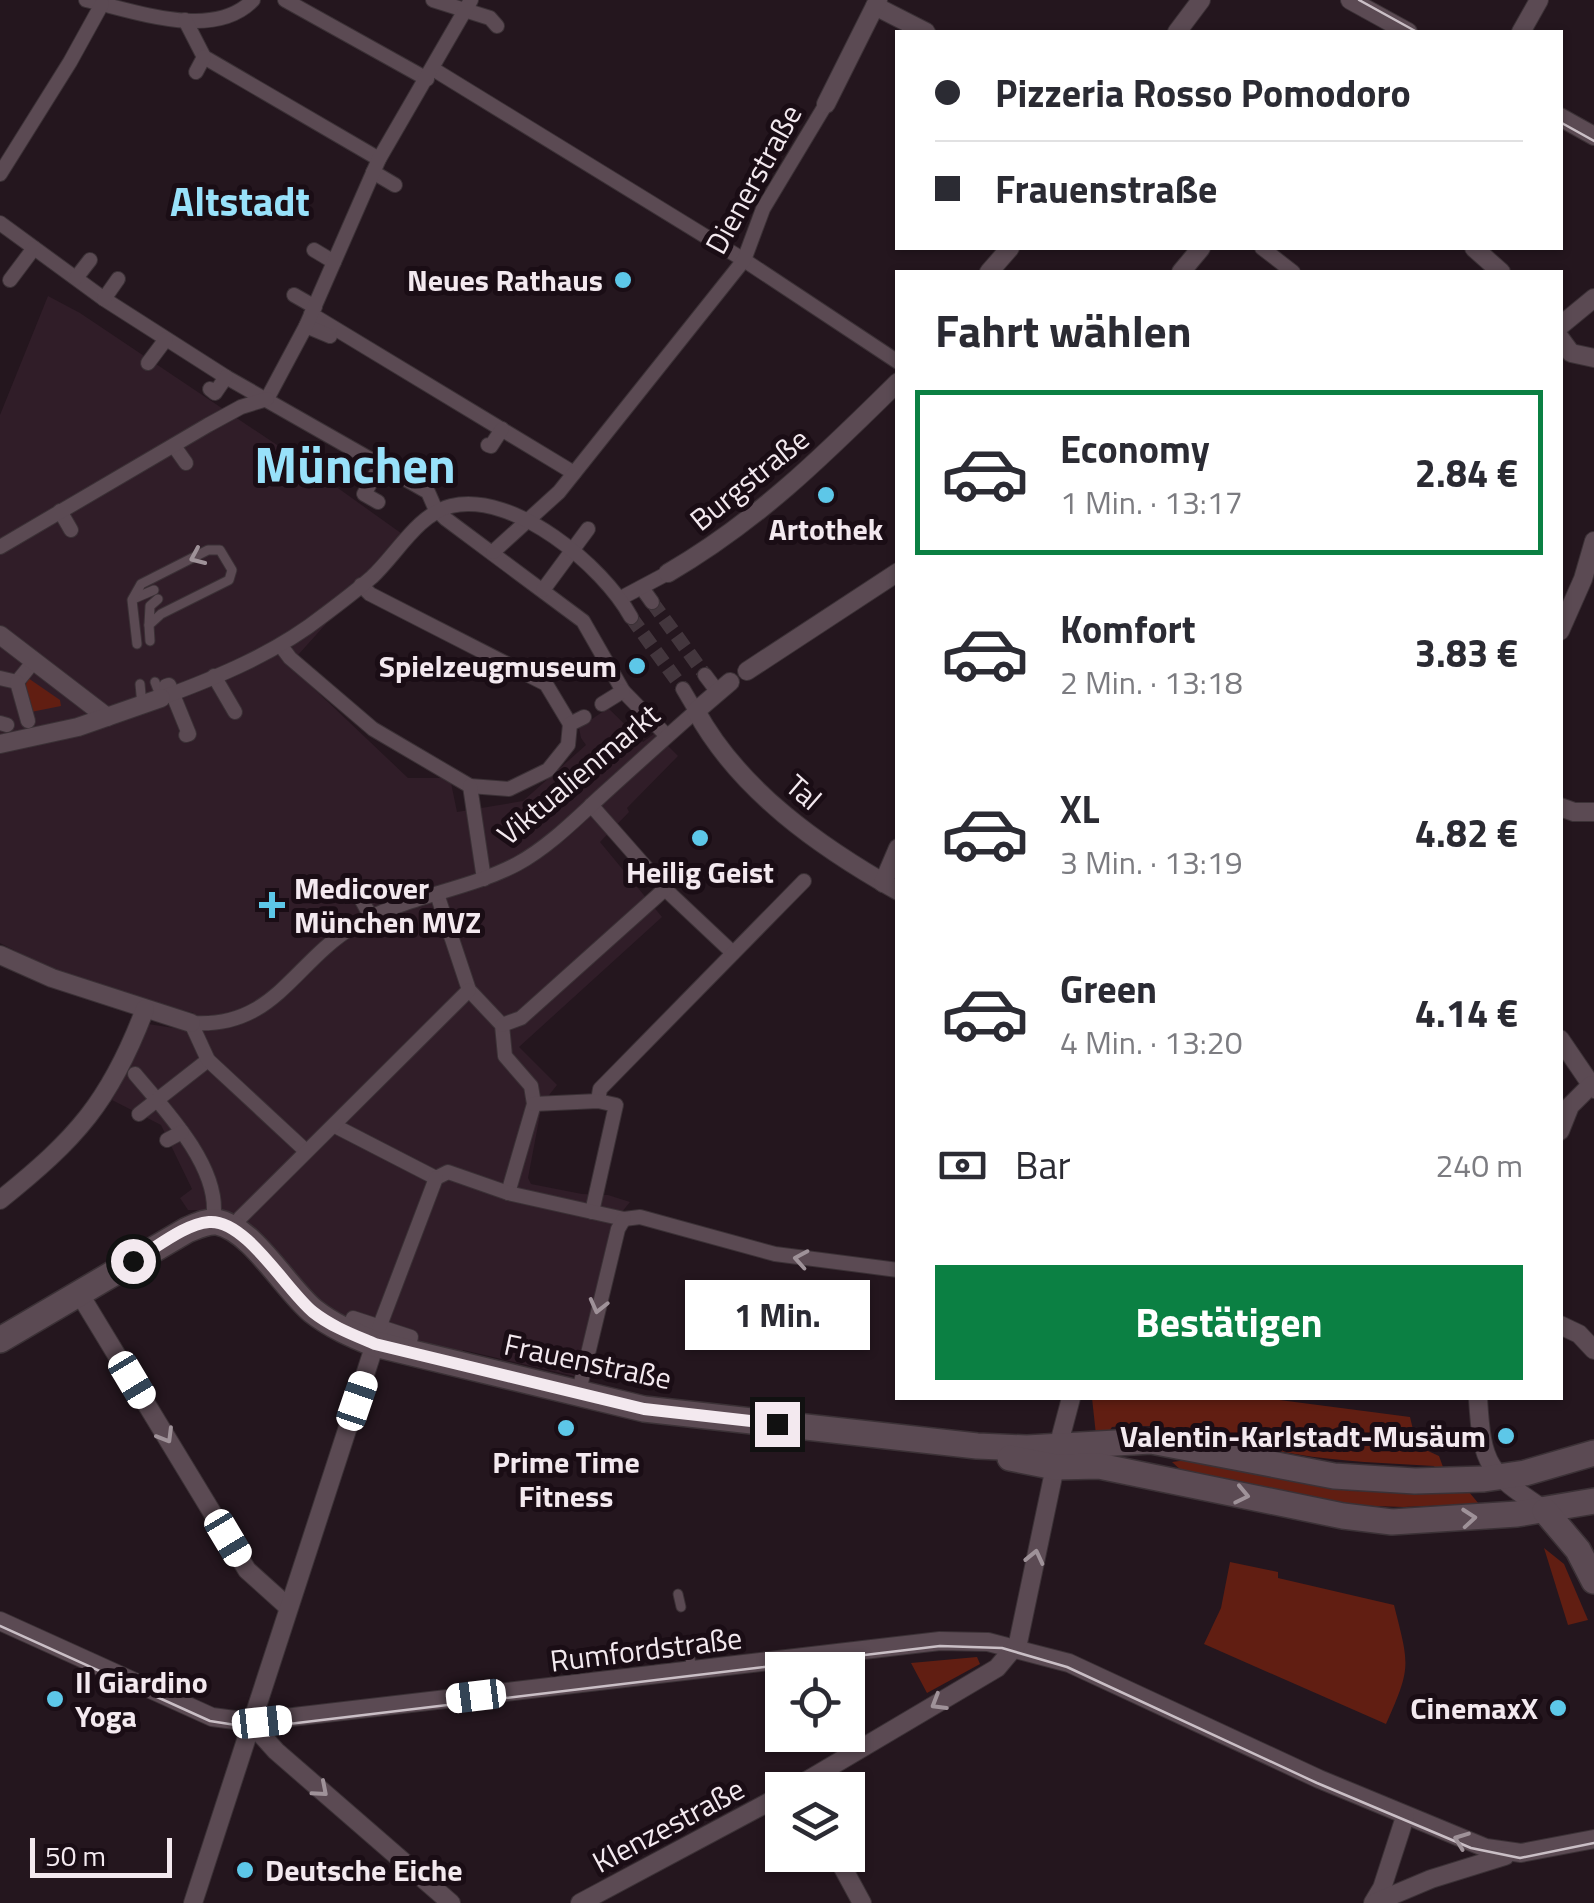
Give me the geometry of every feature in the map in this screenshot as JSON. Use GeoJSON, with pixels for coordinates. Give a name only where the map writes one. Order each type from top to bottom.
{"type":"FeatureCollection","features":[{"type":"Feature","properties":{"kind":"main road"},"geometry":{"type":"LineString","coordinates":[[0,1340],[202,1224],[228,1219]]}},
{"type":"Feature","properties":{"kind":"main road","name":"Frauenstraße"},"geometry":{"type":"LineString","coordinates":[[228,1219],[313,1311],[337,1328],[377,1336],[578,1395],[698,1416],[977,1446],[1022,1462],[1125,1440],[1334,1476],[1415,1481],[1498,1476],[1583,1457]]}},
{"type":"Feature","properties":{"kind":"main road","name":"Frauenstraße"},"geometry":{"type":"LineString","coordinates":[[1057,1457],[1099,1466],[1150,1466],[1368,1520],[1425,1522],[1545,1511],[1594,1501]]}},
{"type":"Feature","properties":{"kind":"main road"},"geometry":{"type":"LineString","coordinates":[[1583,1457],[1551,1490],[1545,1511],[1578,1550],[1594,1581]]}},
{"type":"Feature","properties":{"kind":"street"},"geometry":{"type":"LineString","coordinates":[[86,0],[209,22],[228,18],[253,0]]}},
{"type":"Feature","properties":{"kind":"street"},"geometry":{"type":"LineString","coordinates":[[285,0],[430,74],[744,260],[895,360]]}},
{"type":"Feature","properties":{"kind":"street"},"geometry":{"type":"LineString","coordinates":[[433,0],[468,5],[496,21]]}},
{"type":"Feature","properties":{"kind":"street"},"geometry":{"type":"LineString","coordinates":[[1178,30],[1201,0]]}},
{"type":"Feature","properties":{"kind":"street"},"geometry":{"type":"LineString","coordinates":[[1350,0],[1404,30]]}},
{"type":"Feature","properties":{"kind":"street"},"geometry":{"type":"LineString","coordinates":[[1522,30],[1538,0]]}},
{"type":"Feature","properties":{"kind":"street"},"geometry":{"type":"LineString","coordinates":[[876,3],[923,30]]}},
{"type":"Feature","properties":{"kind":"street","name":"Dienerstraße"},"geometry":{"type":"LineString","coordinates":[[493,552],[554,498],[744,260],[762,209],[826,104],[876,3]]}},
{"type":"Feature","properties":{"kind":"street"},"geometry":{"type":"LineString","coordinates":[[0,174],[102,4]]}},
{"type":"Feature","properties":{"kind":"street"},"geometry":{"type":"LineString","coordinates":[[0,547],[241,407],[267,399],[318,326],[334,262],[376,166],[468,5]]}},
{"type":"Feature","properties":{"kind":"street"},"geometry":{"type":"LineString","coordinates":[[185,20],[204,56],[376,166],[395,185]]}},
{"type":"Feature","properties":{"kind":"street"},"geometry":{"type":"LineString","coordinates":[[196,72],[204,56]]}},
{"type":"Feature","properties":{"kind":"street"},"geometry":{"type":"LineString","coordinates":[[1563,119],[1594,136]]}},
{"type":"Feature","properties":{"kind":"street"},"geometry":{"type":"LineString","coordinates":[[0,223],[104,299],[226,377],[428,492],[438,512],[583,621],[623,691],[668,736]]}},
{"type":"Feature","properties":{"kind":"street"},"geometry":{"type":"LineString","coordinates":[[10,280],[34,248]]}},
{"type":"Feature","properties":{"kind":"street"},"geometry":{"type":"LineString","coordinates":[[314,250],[334,262]]}},
{"type":"Feature","properties":{"kind":"street"},"geometry":{"type":"LineString","coordinates":[[990,270],[1008,250]]}},
{"type":"Feature","properties":{"kind":"street"},"geometry":{"type":"LineString","coordinates":[[1182,270],[1200,250]]}},
{"type":"Feature","properties":{"kind":"street"},"geometry":{"type":"LineString","coordinates":[[1264,250],[1290,270]]}},
{"type":"Feature","properties":{"kind":"street"},"geometry":{"type":"LineString","coordinates":[[1476,250],[1499,270]]}},
{"type":"Feature","properties":{"kind":"street"},"geometry":{"type":"LineString","coordinates":[[76,278],[90,260]]}},
{"type":"Feature","properties":{"kind":"street"},"geometry":{"type":"LineString","coordinates":[[104,299],[118,279]]}},
{"type":"Feature","properties":{"kind":"street"},"geometry":{"type":"LineString","coordinates":[[294,295],[318,326],[399,364],[502,429],[578,469]]}},
{"type":"Feature","properties":{"kind":"street"},"geometry":{"type":"LineString","coordinates":[[1563,324],[1594,298]]}},
{"type":"Feature","properties":{"kind":"street"},"geometry":{"type":"LineString","coordinates":[[148,363],[166,338]]}},
{"type":"Feature","properties":{"kind":"street"},"geometry":{"type":"LineString","coordinates":[[1563,342],[1570,353],[1594,358]]}},
{"type":"Feature","properties":{"kind":"street"},"geometry":{"type":"LineString","coordinates":[[210,389],[215,393],[226,377]]}},
{"type":"Feature","properties":{"kind":"street","name":"Burgstraße"},"geometry":{"type":"LineString","coordinates":[[621,598],[716,545],[787,490],[895,385]]}},
{"type":"Feature","properties":{"kind":"street"},"geometry":{"type":"LineString","coordinates":[[484,442],[491,446],[502,429]]}},
{"type":"Feature","properties":{"kind":"street"},"geometry":{"type":"LineString","coordinates":[[174,446],[186,463]]}},
{"type":"Feature","properties":{"kind":"street"},"geometry":{"type":"LineString","coordinates":[[378,502],[364,494],[382,465]]}},
{"type":"Feature","properties":{"kind":"street"},"geometry":{"type":"LineString","coordinates":[[0,744],[78,727],[142,705],[164,690],[214,676],[280,646],[361,585],[425,521],[449,506],[466,505],[529,520],[573,551],[621,598],[631,617]]}},
{"type":"Feature","properties":{"kind":"street"},"geometry":{"type":"LineString","coordinates":[[60,511],[72,530]]}},
{"type":"Feature","properties":{"kind":"street"},"geometry":{"type":"LineString","coordinates":[[543,590],[588,529]]}},
{"type":"Feature","properties":{"kind":"street"},"geometry":{"type":"LineString","coordinates":[[1563,626],[1589,581],[1594,541]]}},
{"type":"Feature","properties":{"kind":"street"},"geometry":{"type":"LineString","coordinates":[[747,671],[895,574]]}},
{"type":"Feature","properties":{"kind":"street"},"geometry":{"type":"LineString","coordinates":[[280,646],[373,729],[470,786],[509,789],[548,770],[568,746],[577,720],[546,684],[370,594],[361,585]]}},
{"type":"Feature","properties":{"kind":"street"},"geometry":{"type":"LineString","coordinates":[[642,588],[652,602]]}},
{"type":"Feature","properties":{"kind":"street"},"geometry":{"type":"LineString","coordinates":[[0,635],[107,717]]}},
{"type":"Feature","properties":{"kind":"street"},"geometry":{"type":"LineString","coordinates":[[17,682],[34,661]]}},
{"type":"Feature","properties":{"kind":"street"},"geometry":{"type":"LineString","coordinates":[[683,689],[696,711],[724,687],[705,674]]}},
{"type":"Feature","properties":{"kind":"street"},"geometry":{"type":"LineString","coordinates":[[214,676],[236,712]]}},
{"type":"Feature","properties":{"kind":"street"},"geometry":{"type":"LineString","coordinates":[[0,678],[17,682]]}},
{"type":"Feature","properties":{"kind":"street"},"geometry":{"type":"LineString","coordinates":[[17,682],[28,721]]}},
{"type":"Feature","properties":{"kind":"street"},"geometry":{"type":"LineString","coordinates":[[164,690],[189,734],[186,736]]}},
{"type":"Feature","properties":{"kind":"street"},"geometry":{"type":"LineString","coordinates":[[602,704],[623,691]]}},
{"type":"Feature","properties":{"kind":"street","name":"Viktualienmarkt"},"geometry":{"type":"LineString","coordinates":[[0,954],[52,978],[144,1009],[190,1023],[224,1024],[254,1011],[322,950],[371,918],[484,880],[543,847],[696,711]]}},
{"type":"Feature","properties":{"kind":"street","name":"Tal"},"geometry":{"type":"LineString","coordinates":[[696,711],[738,770],[828,850],[890,887]]}},
{"type":"Feature","properties":{"kind":"street"},"geometry":{"type":"LineString","coordinates":[[470,786],[484,880]]}},
{"type":"Feature","properties":{"kind":"street"},"geometry":{"type":"LineString","coordinates":[[591,805],[665,889],[733,953]]}},
{"type":"Feature","properties":{"kind":"street"},"geometry":{"type":"LineString","coordinates":[[1563,808],[1594,812]]}},
{"type":"Feature","properties":{"kind":"street"},"geometry":{"type":"LineString","coordinates":[[598,1101],[600,1089],[804,881]]}},
{"type":"Feature","properties":{"kind":"street"},"geometry":{"type":"LineString","coordinates":[[502,1025],[521,1018],[665,889]]}},
{"type":"Feature","properties":{"kind":"street"},"geometry":{"type":"LineString","coordinates":[[437,894],[469,990],[502,1025],[505,1056],[531,1086],[534,1104],[508,1192]]}},
{"type":"Feature","properties":{"kind":"street"},"geometry":{"type":"LineString","coordinates":[[360,897],[371,918]]}},
{"type":"Feature","properties":{"kind":"street"},"geometry":{"type":"LineString","coordinates":[[135,1074],[157,1100],[175,1136],[215,1189],[228,1219],[335,1126],[469,990]]}},
{"type":"Feature","properties":{"kind":"street"},"geometry":{"type":"LineString","coordinates":[[0,1200],[56,1154],[82,1126],[118,1072],[144,1009]]}},
{"type":"Feature","properties":{"kind":"street"},"geometry":{"type":"LineString","coordinates":[[190,1023],[208,1060],[306,1150]]}},
{"type":"Feature","properties":{"kind":"street"},"geometry":{"type":"LineString","coordinates":[[1563,1043],[1593,1087],[1570,1106],[1563,1123]]}},
{"type":"Feature","properties":{"kind":"street"},"geometry":{"type":"LineString","coordinates":[[139,1114],[208,1060]]}},
{"type":"Feature","properties":{"kind":"street"},"geometry":{"type":"LineString","coordinates":[[534,1104],[598,1101],[616,1105],[592,1212]]}},
{"type":"Feature","properties":{"kind":"street"},"geometry":{"type":"LineString","coordinates":[[335,1126],[436,1178]]}},
{"type":"Feature","properties":{"kind":"street"},"geometry":{"type":"LineString","coordinates":[[193,1903],[377,1336],[436,1178],[448,1172],[508,1192],[624,1219],[640,1216],[775,1254],[895,1270]]}},
{"type":"Feature","properties":{"kind":"street"},"geometry":{"type":"LineString","coordinates":[[578,1395],[618,1229],[624,1219]]}},
{"type":"Feature","properties":{"kind":"street"},"geometry":{"type":"LineString","coordinates":[[79,1292],[247,1570],[287,1606]]}},
{"type":"Feature","properties":{"kind":"street"},"geometry":{"type":"LineString","coordinates":[[352,1322],[353,1318],[377,1336],[411,1337],[410,1341]]}},
{"type":"Feature","properties":{"kind":"street"},"geometry":{"type":"LineString","coordinates":[[1586,1329],[1594,1350]]}},
{"type":"Feature","properties":{"kind":"street"},"geometry":{"type":"LineString","coordinates":[[1016,1647],[1070,1400]]}},
{"type":"Feature","properties":{"kind":"street"},"geometry":{"type":"LineString","coordinates":[[1478,1400],[1486,1460],[1498,1476],[1545,1511]]}},
{"type":"Feature","properties":{"kind":"street","name":"Rumfordstraße"},"geometry":{"type":"LineString","coordinates":[[0,1622],[200,1712],[250,1722],[691,1661],[940,1641],[988,1642],[1069,1663],[1472,1844],[1521,1853],[1594,1839]]}},
{"type":"Feature","properties":{"kind":"street","name":"Klenzestraße"},"geometry":{"type":"LineString","coordinates":[[823,1772],[998,1668],[1016,1647]]}},
{"type":"Feature","properties":{"kind":"street"},"geometry":{"type":"LineString","coordinates":[[250,1722],[276,1751],[451,1903]]}},
{"type":"Feature","properties":{"kind":"street","name":"Klenzestraße"},"geometry":{"type":"LineString","coordinates":[[580,1903],[765,1805]]}},
{"type":"Feature","properties":{"kind":"street"},"geometry":{"type":"LineString","coordinates":[[1374,1903],[1404,1816]]}},
{"type":"Feature","properties":{"kind":"street"},"geometry":{"type":"LineString","coordinates":[[1374,1903],[1431,1879],[1521,1853]]}},
{"type":"Feature","properties":{"kind":"street"},"geometry":{"type":"LineString","coordinates":[[845,1872],[862,1903]]}},
{"type":"Feature","properties":{"kind":"lane"},"geometry":{"type":"LineString","coordinates":[[137,644],[132,600],[140,584],[208,550],[220,550],[232,570],[229,580],[161,614],[149,625]]}},
{"type":"Feature","properties":{"kind":"lane"},"geometry":{"type":"LineString","coordinates":[[132,600],[156,594],[150,606],[150,641]]}},
{"type":"Feature","properties":{"kind":"lane"},"geometry":{"type":"LineString","coordinates":[[140,684],[142,705]]}},
{"type":"Feature","properties":{"kind":"lane"},"geometry":{"type":"LineString","coordinates":[[678,1594],[680,1607]]}},
{"type":"Feature","properties":{"kind":"shaded area"},"geometry":{"type":"Polygon","coordinates":[[[48,296],[80,313],[289,453],[405,536],[289,665],[408,778],[450,778],[457,812],[523,801],[586,745],[579,728],[608,708],[643,742],[655,733],[678,756],[600,842],[662,917],[519,1047],[557,1085],[542,1104],[528,1178],[531,1184],[630,1202],[617,1218],[574,1376],[463,1350],[461,1355],[377,1333],[325,1308],[214,1210],[188,1210],[180,1198],[192,1189],[161,1125],[112,1100],[148,1024],[187,1030],[194,1013],[65,976],[0,943],[0,415],[48,296]]]}},
{"type":"Feature","properties":{"kind":"shaded area"},"geometry":{"type":"Polygon","coordinates":[[[28,678],[60,700],[61,706],[31,712],[25,687],[28,678]]]}},
{"type":"Feature","properties":{"kind":"shaded area"},"geometry":{"type":"Polygon","coordinates":[[[1092,1400],[1280,1400],[1410,1417],[1417,1446],[1439,1456],[1443,1467],[1436,1470],[1434,1466],[1312,1457],[1157,1427],[1112,1427],[1107,1434],[1096,1435],[1092,1400]]]}},
{"type":"Feature","properties":{"kind":"shaded area"},"geometry":{"type":"Polygon","coordinates":[[[1202,1458],[1349,1491],[1469,1492],[1479,1504],[1345,1505],[1183,1472],[1172,1462],[1202,1458]]]}},
{"type":"Feature","properties":{"kind":"shaded area"},"geometry":{"type":"Polygon","coordinates":[[[1544,1548],[1564,1564],[1588,1620],[1568,1625],[1544,1548]]]}},
{"type":"Feature","properties":{"kind":"shaded area"},"geometry":{"type":"Polygon","coordinates":[[[1230,1562],[1278,1572],[1278,1578],[1394,1605],[1405,1665],[1386,1724],[1204,1644],[1221,1608],[1230,1562]]]}},
{"type":"Feature","properties":{"kind":"shaded area"},"geometry":{"type":"Polygon","coordinates":[[[977,1657],[980,1664],[927,1693],[911,1663],[977,1657]]]}},
{"type":"Feature","properties":{"kind":"tunnel"},"geometry":{"type":"LineString","coordinates":[[652,602],[705,675]]}},
{"type":"Feature","properties":{"kind":"tunnel"},"geometry":{"type":"LineString","coordinates":[[631,617],[683,689]]}},
{"type":"Feature","properties":{"kind":"tram line"},"geometry":{"type":"LineString","coordinates":[[1359,0],[1413,30]]}},
{"type":"Feature","properties":{"kind":"tram line"},"geometry":{"type":"LineString","coordinates":[[1563,124],[1594,141]]}},
{"type":"Feature","properties":{"kind":"tram line"},"geometry":{"type":"LineString","coordinates":[[0,1626],[210,1721],[255,1728],[940,1646],[1002,1648],[1067,1667],[1317,1783],[1471,1848],[1520,1858],[1594,1843]]}},
{"type":"Feature","properties":{"kind":"place","name":"Neues Rathaus"},"geometry":{"type":"Point","coordinates":[623,280]}},
{"type":"Feature","properties":{"kind":"place","name":"Artothek"},"geometry":{"type":"Point","coordinates":[826,495]}},
{"type":"Feature","properties":{"kind":"place","name":"Spielzeugmuseum"},"geometry":{"type":"Point","coordinates":[637,666]}},
{"type":"Feature","properties":{"kind":"place","name":"Heilig Geist"},"geometry":{"type":"Point","coordinates":[700,838]}},
{"type":"Feature","properties":{"kind":"place","name":"Medicover München MVZ"},"geometry":{"type":"Point","coordinates":[272,905]}},
{"type":"Feature","properties":{"kind":"place","name":"Prime Time Fitness"},"geometry":{"type":"Point","coordinates":[566,1428]}},
{"type":"Feature","properties":{"kind":"place","name":"Valentin-Karlstadt-Musäum"},"geometry":{"type":"Point","coordinates":[1506,1436]}},
{"type":"Feature","properties":{"kind":"place","name":"Il Giardino Yoga"},"geometry":{"type":"Point","coordinates":[55,1699]}},
{"type":"Feature","properties":{"kind":"place","name":"CinemaxX"},"geometry":{"type":"Point","coordinates":[1558,1708]}},
{"type":"Feature","properties":{"kind":"place","name":"Deutsche Eiche"},"geometry":{"type":"Point","coordinates":[245,1870]}},
{"type":"Feature","properties":{"kind":"district","name":"Altstadt"},"geometry":{"type":"Point","coordinates":[240,201]}},
{"type":"Feature","properties":{"kind":"district","name":"München"},"geometry":{"type":"Point","coordinates":[355,464]}},
{"type":"Feature","properties":{"kind":"route"},"geometry":{"type":"LineString","coordinates":[[133,1261],[187,1230],[218,1223],[246,1239],[313,1311],[337,1328],[375,1344],[644,1409],[777,1424]]}}]}
